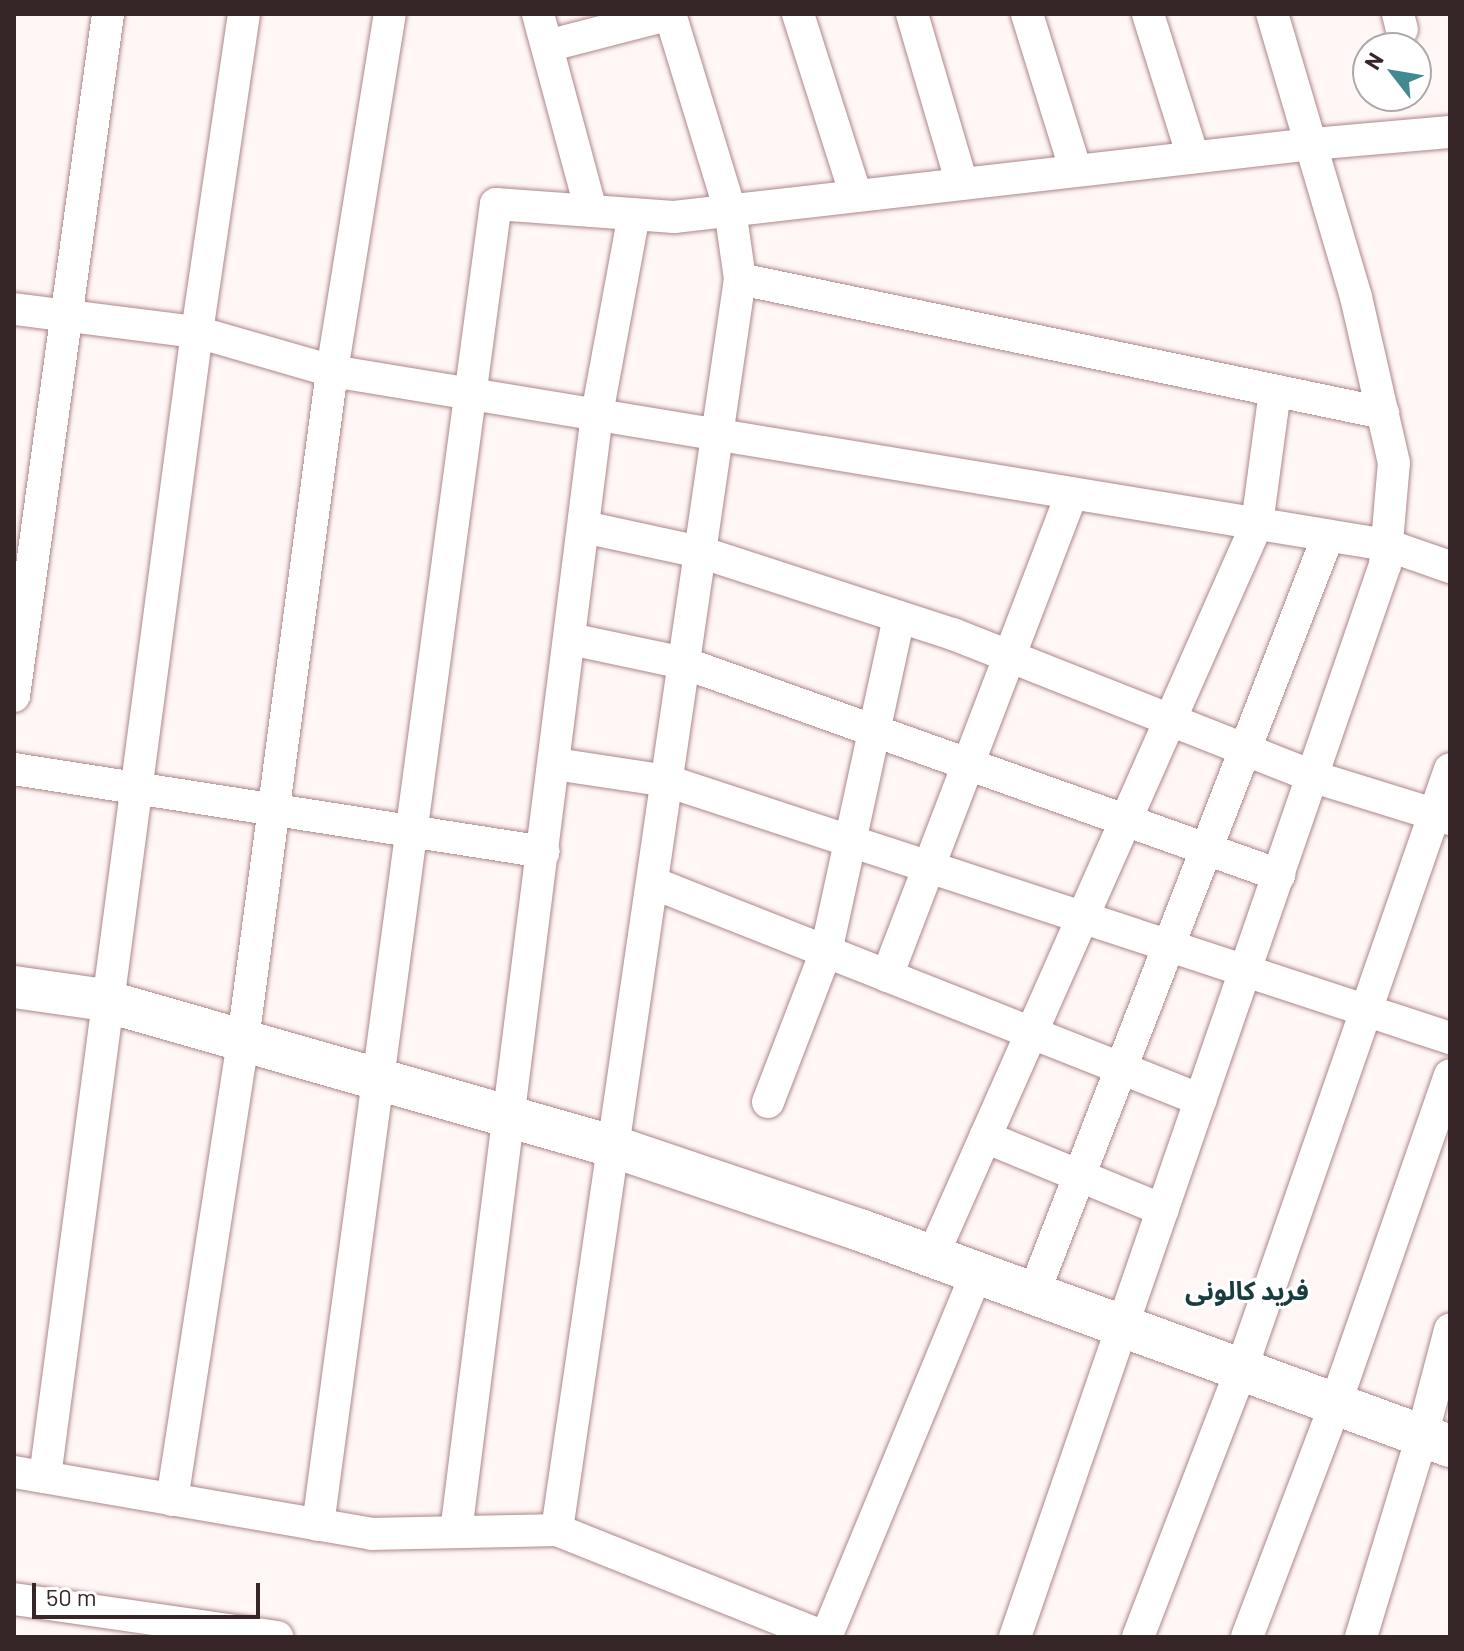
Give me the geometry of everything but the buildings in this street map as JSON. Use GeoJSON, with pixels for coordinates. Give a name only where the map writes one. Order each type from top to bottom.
{"type":"FeatureCollection","features":[{"type":"Feature","properties":{"kind":"main road"},"geometry":{"type":"LineString","coordinates":[[14,987],[108,1001],[615,1147],[932,1257],[1436,1441]]}},
{"type":"Feature","properties":{"kind":"street"},"geometry":{"type":"LineString","coordinates":[[14,696],[108,14]]}},
{"type":"Feature","properties":{"kind":"street"},"geometry":{"type":"LineString","coordinates":[[244,14],[197,332],[108,1001],[29,1474],[372,1534],[557,1530],[825,1637],[976,1274]]}},
{"type":"Feature","properties":{"kind":"street"},"geometry":{"type":"LineString","coordinates":[[172,1500],[243,1040],[332,371],[390,14]]}},
{"type":"Feature","properties":{"kind":"street"},"geometry":{"type":"LineString","coordinates":[[538,14],[591,211]]}},
{"type":"Feature","properties":{"kind":"street"},"geometry":{"type":"LineString","coordinates":[[547,46],[670,14],[730,210],[740,279],[557,1530]]}},
{"type":"Feature","properties":{"kind":"street"},"geometry":{"type":"LineString","coordinates":[[798,14],[856,196]]}},
{"type":"Feature","properties":{"kind":"street"},"geometry":{"type":"LineString","coordinates":[[912,14],[962,184]]}},
{"type":"Feature","properties":{"kind":"street"},"geometry":{"type":"LineString","coordinates":[[1027,14],[1076,171]]}},
{"type":"Feature","properties":{"kind":"street"},"geometry":{"type":"LineString","coordinates":[[1148,14],[1193,157]]}},
{"type":"Feature","properties":{"kind":"street"},"geometry":{"type":"LineString","coordinates":[[1015,1637],[1385,565],[1394,463],[1356,297],[1272,14]]}},
{"type":"Feature","properties":{"kind":"street"},"geometry":{"type":"LineString","coordinates":[[318,1525],[496,204],[674,217],[1193,157],[1450,132]]}},
{"type":"Feature","properties":{"kind":"street"},"geometry":{"type":"LineString","coordinates":[[456,1532],[597,414],[634,214]]}},
{"type":"Feature","properties":{"kind":"street"},"geometry":{"type":"LineString","coordinates":[[740,279],[1383,413]]}},
{"type":"Feature","properties":{"kind":"street"},"geometry":{"type":"LineString","coordinates":[[14,309],[197,332],[332,371],[1387,545],[1450,567]]}},
{"type":"Feature","properties":{"kind":"street"},"geometry":{"type":"LineString","coordinates":[[932,1257],[1257,524],[1275,391]]}},
{"type":"Feature","properties":{"kind":"street"},"geometry":{"type":"LineString","coordinates":[[887,976],[1072,493]]}},
{"type":"Feature","properties":{"kind":"street"},"geometry":{"type":"LineString","coordinates":[[584,527],[700,552],[899,617],[1314,777],[1442,817]]}},
{"type":"Feature","properties":{"kind":"street"},"geometry":{"type":"LineString","coordinates":[[1033,1295],[1328,536]]}},
{"type":"Feature","properties":{"kind":"street"},"geometry":{"type":"LineString","coordinates":[[768,1102],[826,952],[899,617]]}},
{"type":"Feature","properties":{"kind":"street"},"geometry":{"type":"LineString","coordinates":[[570,639],[684,663],[1279,875]]}},
{"type":"Feature","properties":{"kind":"street"},"geometry":{"type":"LineString","coordinates":[[555,764],[667,781],[1450,1038]]}},
{"type":"Feature","properties":{"kind":"street"},"geometry":{"type":"LineString","coordinates":[[14,769],[544,852]]}},
{"type":"Feature","properties":{"kind":"street"},"geometry":{"type":"LineString","coordinates":[[1138,1637],[1241,1370],[1366,1010],[1442,817],[1450,769]]}},
{"type":"Feature","properties":{"kind":"street"},"geometry":{"type":"LineString","coordinates":[[653,883],[1201,1100]]}},
{"type":"Feature","properties":{"kind":"street"},"geometry":{"type":"LineString","coordinates":[[1247,1637],[1335,1405],[1450,1075]]}},
{"type":"Feature","properties":{"kind":"street"},"geometry":{"type":"LineString","coordinates":[[985,1137],[1163,1210]]}},
{"type":"Feature","properties":{"kind":"street"},"geometry":{"type":"LineString","coordinates":[[1361,1637],[1436,1441],[1450,1330]]}},
{"type":"Feature","properties":{"kind":"street"},"geometry":{"type":"LineString","coordinates":[[14,1599],[277,1637]]}},
{"type":"Feature","properties":{"kind":"district","name":"فرید کالونی"},"geometry":{"type":"Point","coordinates":[1247,1290]}}]}
